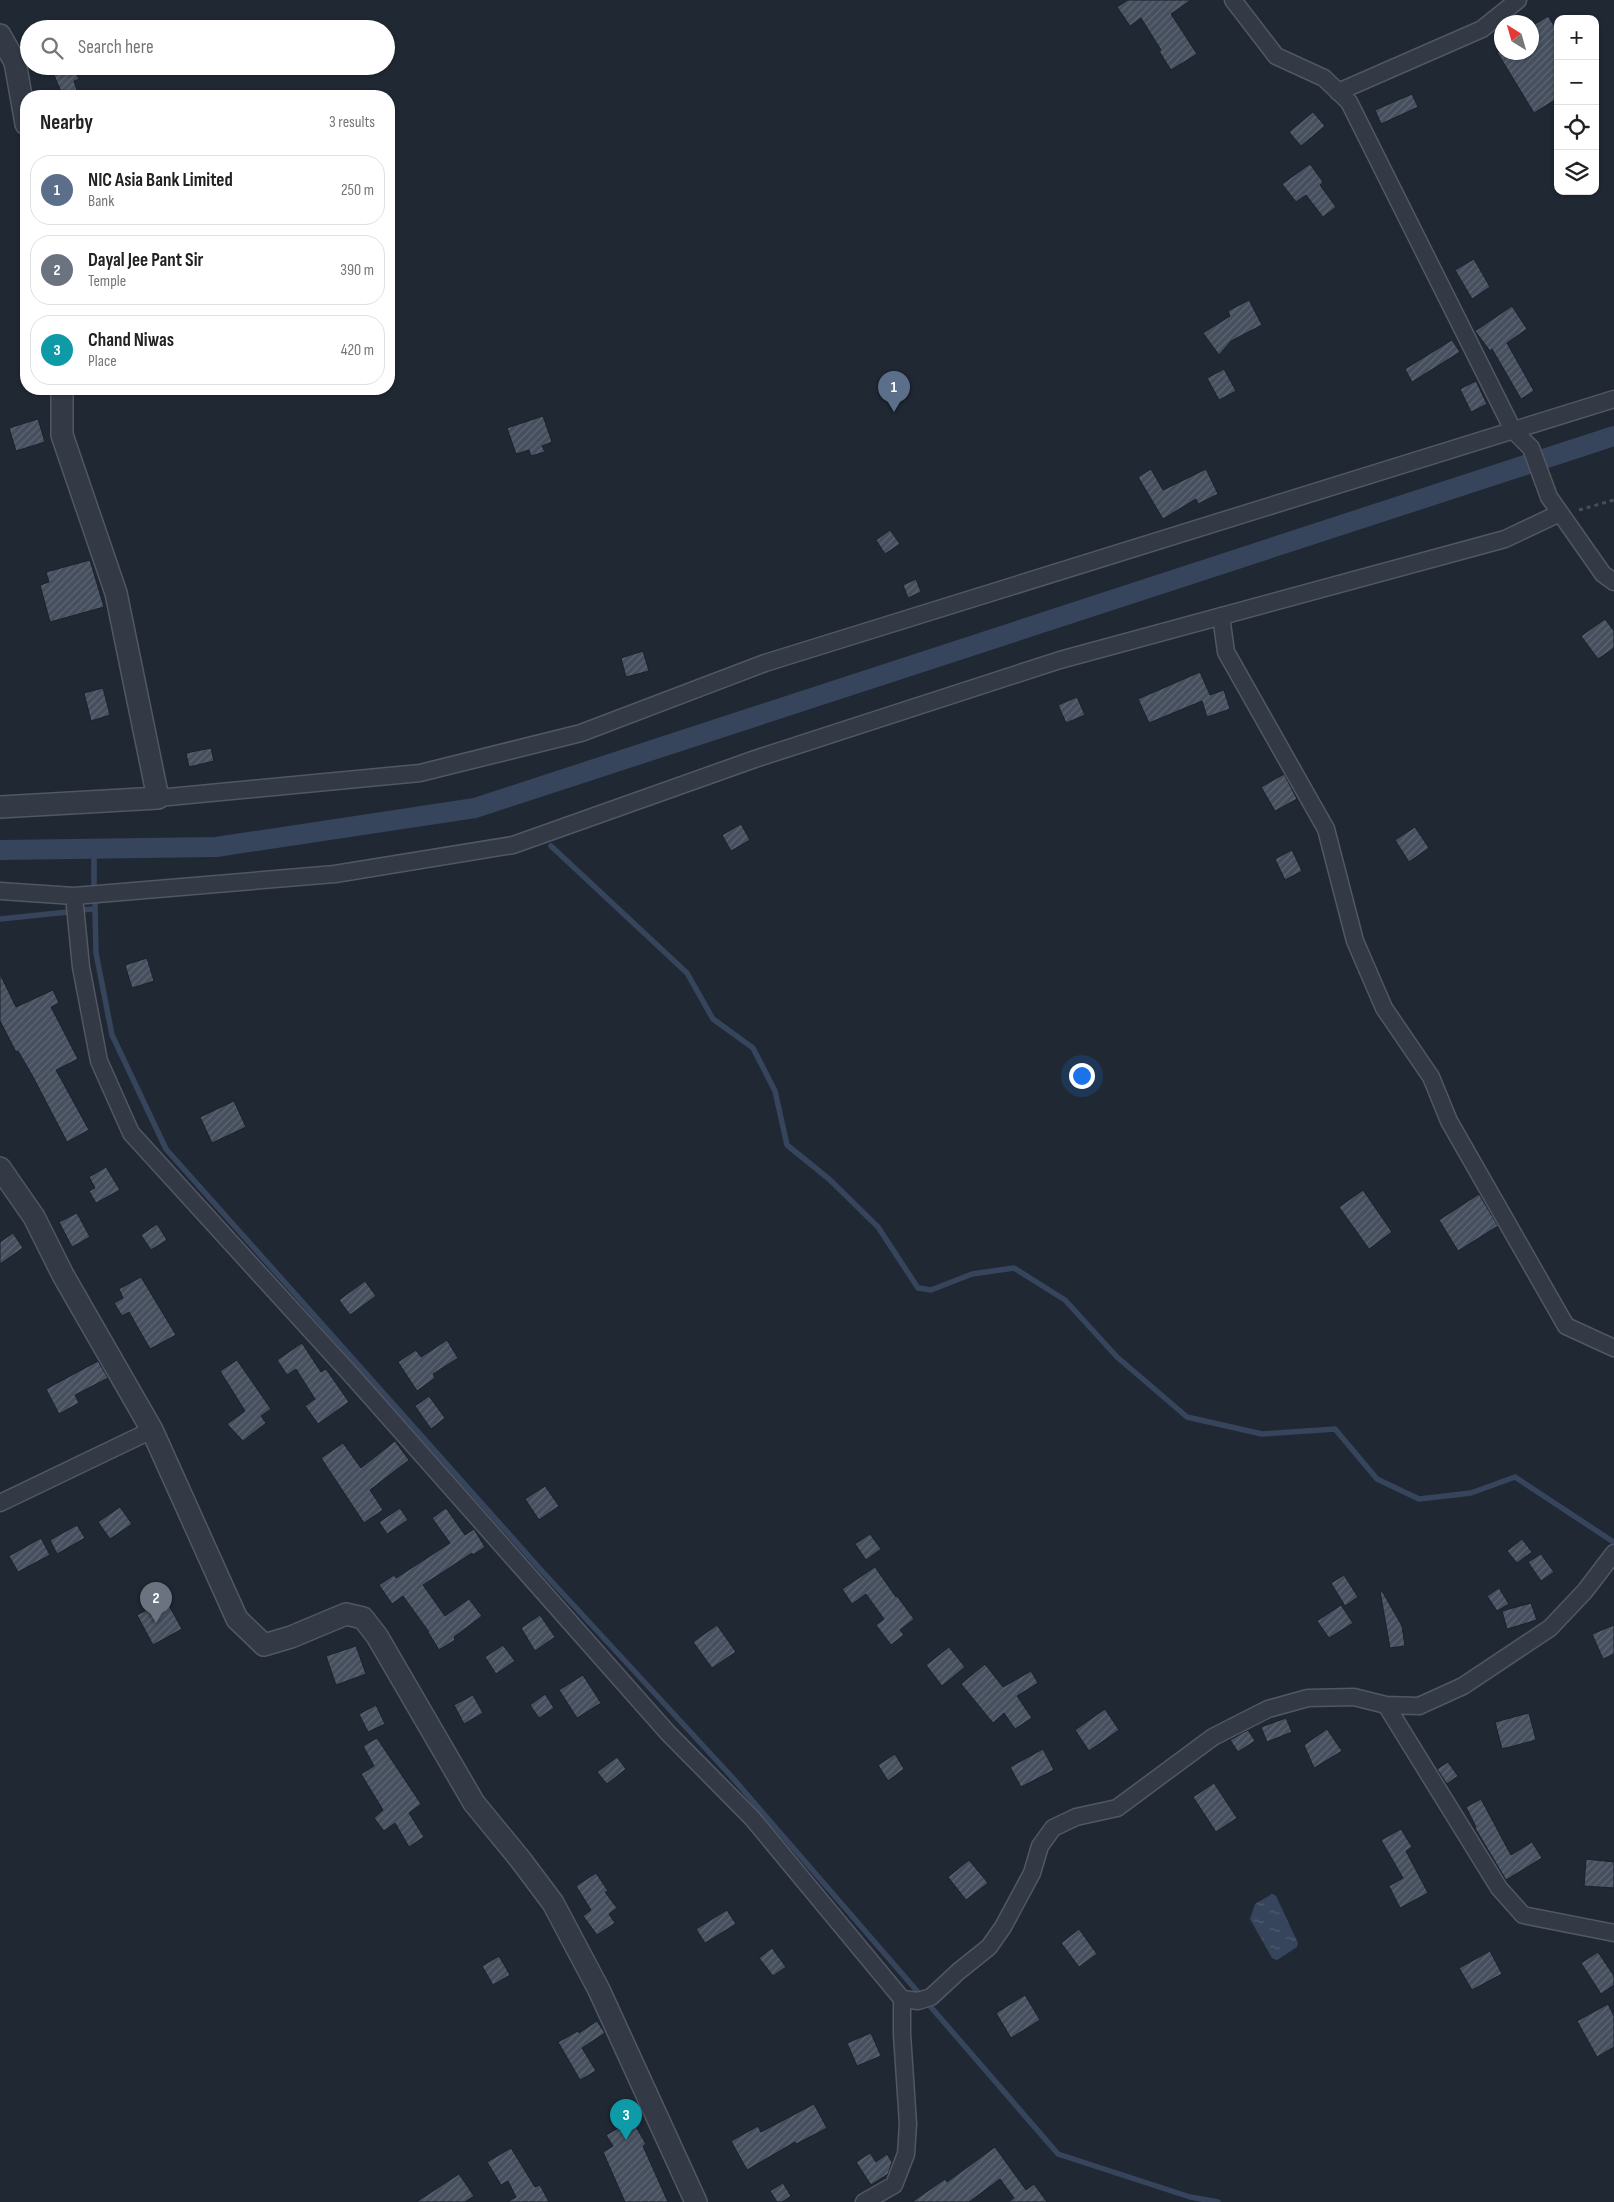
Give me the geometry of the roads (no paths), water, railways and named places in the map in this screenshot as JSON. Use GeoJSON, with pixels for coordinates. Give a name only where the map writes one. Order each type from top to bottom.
{"type":"FeatureCollection","features":[{"type":"Feature","properties":{"kind":"street"},"geometry":{"type":"LineString","coordinates":[[1234,0],[1276,56],[1324,78],[1349,102],[1513,430],[1531,448],[1549,497],[1603,574],[1614,582]]}},
{"type":"Feature","properties":{"kind":"street"},"geometry":{"type":"LineString","coordinates":[[1338,92],[1482,29],[1518,0]]}},
{"type":"Feature","properties":{"kind":"street"},"geometry":{"type":"LineString","coordinates":[[0,35],[15,62],[20,90]]}},
{"type":"Feature","properties":{"kind":"street"},"geometry":{"type":"LineString","coordinates":[[62,395],[62,435],[116,593],[158,798]]}},
{"type":"Feature","properties":{"kind":"street"},"geometry":{"type":"LineString","coordinates":[[0,806],[158,798],[420,773],[581,733],[765,664],[1614,399]]}},
{"type":"Feature","properties":{"kind":"street"},"geometry":{"type":"LineString","coordinates":[[0,891],[74,896],[335,874],[513,845],[755,759],[1060,660],[1505,539],[1560,513]]}},
{"type":"Feature","properties":{"kind":"street"},"geometry":{"type":"LineString","coordinates":[[1221,616],[1226,652],[1326,829],[1355,941],[1384,1008],[1431,1077],[1449,1121],[1566,1326],[1614,1348]]}},
{"type":"Feature","properties":{"kind":"street"},"geometry":{"type":"LineString","coordinates":[[74,896],[81,967],[99,1061],[131,1133],[355,1379],[668,1733],[752,1818],[917,1999]]}},
{"type":"Feature","properties":{"kind":"street"},"geometry":{"type":"LineString","coordinates":[[0,1168],[34,1217],[63,1276],[152,1430],[237,1618],[264,1645],[291,1637],[346,1614],[363,1618],[377,1636],[474,1803],[553,1903],[599,1990],[696,2202]]}},
{"type":"Feature","properties":{"kind":"street"},"geometry":{"type":"LineString","coordinates":[[0,1502],[152,1430]]}},
{"type":"Feature","properties":{"kind":"street"},"geometry":{"type":"LineString","coordinates":[[864,2202],[894,2185],[906,2154],[908,2124],[902,2034],[917,1999],[959,1971],[989,1947],[1003,1927],[1032,1873],[1040,1846],[1053,1828],[1076,1817],[1117,1808],[1213,1737],[1268,1709],[1308,1698],[1354,1697],[1386,1704],[1419,1706],[1463,1686],[1550,1628],[1585,1591],[1614,1553]]}},
{"type":"Feature","properties":{"kind":"street"},"geometry":{"type":"LineString","coordinates":[[1386,1704],[1499,1888],[1523,1916],[1614,1933]]}},
{"type":"Feature","properties":{"kind":"water"},"geometry":{"type":"Polygon","coordinates":[[[1272,1894],[1276,1896],[1298,1943],[1297,1947],[1277,1960],[1272,1958],[1250,1919],[1255,1904],[1272,1894]]]}},
{"type":"Feature","properties":{"kind":"waterway"},"geometry":{"type":"LineString","coordinates":[[0,850],[216,847],[475,808],[1614,436]]}},
{"type":"Feature","properties":{"kind":"waterway"},"geometry":{"type":"LineString","coordinates":[[551,846],[687,973],[713,1019],[753,1048],[775,1091],[787,1145],[829,1179],[878,1227],[918,1288],[931,1290],[972,1274],[1014,1268],[1065,1300],[1117,1357],[1187,1417],[1262,1434],[1335,1429],[1377,1479],[1419,1499],[1471,1493],[1515,1477],[1612,1541]]}},
{"type":"Feature","properties":{"kind":"waterway"},"geometry":{"type":"LineString","coordinates":[[94,849],[94,884]]}},
{"type":"Feature","properties":{"kind":"waterway"},"geometry":{"type":"LineString","coordinates":[[80,910],[95,909],[95,902]]}},
{"type":"Feature","properties":{"kind":"waterway"},"geometry":{"type":"LineString","coordinates":[[95,909],[96,953],[112,1035],[166,1149],[541,1570],[731,1776],[1058,2154],[1190,2197],[1218,2202]]}},
{"type":"Feature","properties":{"kind":"waterway"},"geometry":{"type":"LineString","coordinates":[[0,919],[68,912]]}},
{"type":"Feature","properties":{"kind":"place","name":"NIC Asia Bank Limited"},"geometry":{"type":"Point","coordinates":[894,412]}},
{"type":"Feature","properties":{"kind":"place","name":"Dayal Jee Pant Sir"},"geometry":{"type":"Point","coordinates":[156,1623]}},
{"type":"Feature","properties":{"kind":"place","name":"Chand Niwas"},"geometry":{"type":"Point","coordinates":[626,2140]}}]}
